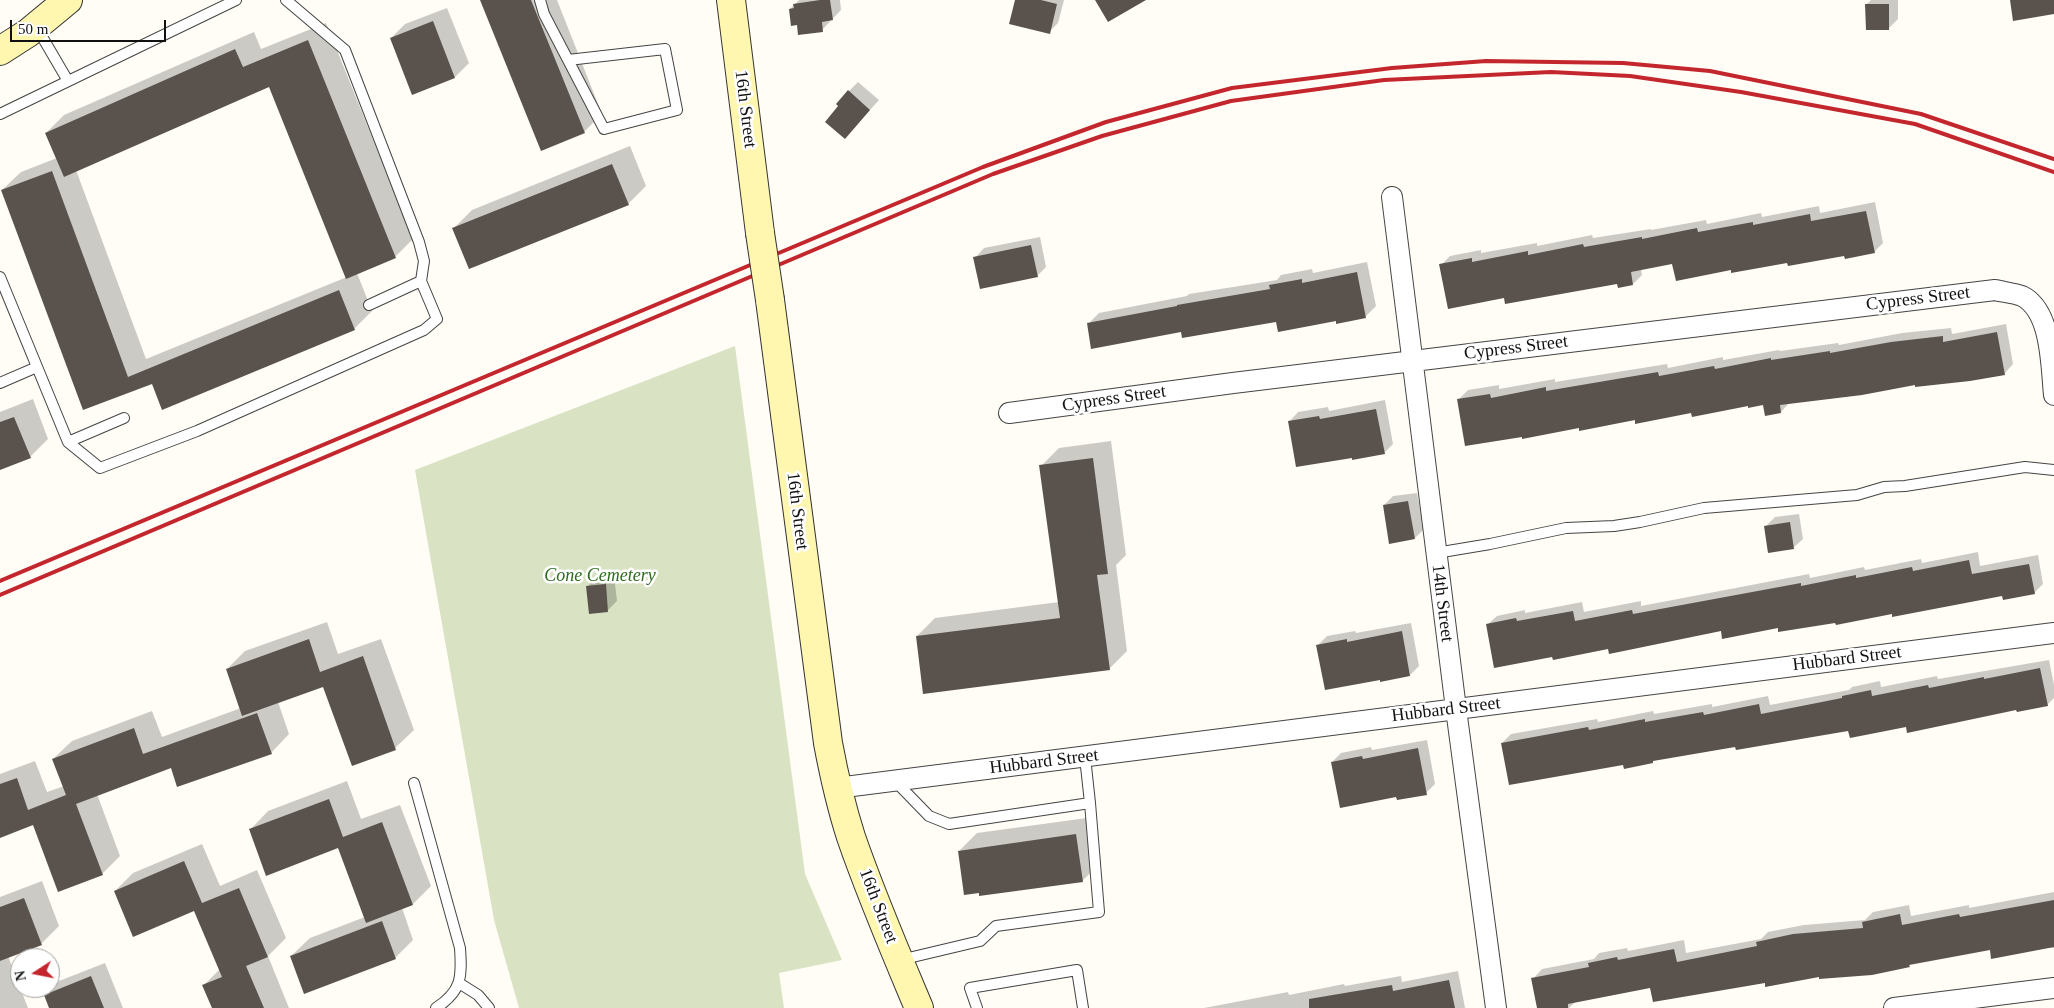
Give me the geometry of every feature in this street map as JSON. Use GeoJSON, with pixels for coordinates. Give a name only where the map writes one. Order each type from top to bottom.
{"type":"FeatureCollection","features":[{"type":"Feature","properties":{"kind":"street"},"geometry":{"type":"LineString","coordinates":[[0,51],[36,26],[68,0]]}},
{"type":"Feature","properties":{"kind":"street","name":"16th Street"},"geometry":{"type":"LineString","coordinates":[[731,0],[828,743],[837,788],[850,835],[919,1008]]}},
{"type":"Feature","properties":{"kind":"street","name":"14th Street"},"geometry":{"type":"LineString","coordinates":[[1392,197],[1411,361],[1496,1008]]}},
{"type":"Feature","properties":{"kind":"street","name":"Cypress Street"},"geometry":{"type":"LineString","coordinates":[[1009,413],[1233,383],[1995,290],[2022,296],[2035,307],[2047,330],[2054,394]]}},
{"type":"Feature","properties":{"kind":"street","name":"Hubbard Street"},"geometry":{"type":"LineString","coordinates":[[837,788],[2054,633]]}},
{"type":"Feature","properties":{"kind":"street"},"geometry":{"type":"LineString","coordinates":[[1894,1008],[2054,988]]}},
{"type":"Feature","properties":{"kind":"lane"},"geometry":{"type":"LineString","coordinates":[[0,114],[236,0]]}},
{"type":"Feature","properties":{"kind":"lane"},"geometry":{"type":"LineString","coordinates":[[0,277],[68,442],[100,468],[197,431],[424,330],[437,319],[421,281],[424,261],[419,242],[345,50],[286,0]]}},
{"type":"Feature","properties":{"kind":"lane"},"geometry":{"type":"LineString","coordinates":[[540,0],[544,14],[568,60],[604,129],[677,110],[665,49],[568,60]]}},
{"type":"Feature","properties":{"kind":"lane"},"geometry":{"type":"LineString","coordinates":[[36,26],[68,81]]}},
{"type":"Feature","properties":{"kind":"lane"},"geometry":{"type":"LineString","coordinates":[[369,305],[421,281]]}},
{"type":"Feature","properties":{"kind":"lane"},"geometry":{"type":"LineString","coordinates":[[0,384],[37,366]]}},
{"type":"Feature","properties":{"kind":"lane"},"geometry":{"type":"LineString","coordinates":[[68,442],[124,418]]}},
{"type":"Feature","properties":{"kind":"lane"},"geometry":{"type":"LineString","coordinates":[[1436,553],[1566,528],[1614,526],[1640,522],[1704,508],[1857,495],[1884,487],[1905,486],[2026,467],[2054,470]]}},
{"type":"Feature","properties":{"kind":"lane"},"geometry":{"type":"LineString","coordinates":[[899,960],[980,941],[996,926],[1099,912],[1085,757]]}},
{"type":"Feature","properties":{"kind":"lane"},"geometry":{"type":"LineString","coordinates":[[895,781],[929,816],[949,824],[1090,804]]}},
{"type":"Feature","properties":{"kind":"lane"},"geometry":{"type":"LineString","coordinates":[[414,783],[460,948],[462,973],[456,991],[436,1008]]}},
{"type":"Feature","properties":{"kind":"lane"},"geometry":{"type":"LineString","coordinates":[[977,1008],[970,988],[1077,970],[1083,1008]]}},
{"type":"Feature","properties":{"kind":"lane"},"geometry":{"type":"LineString","coordinates":[[459,983],[478,996],[489,1008]]}},
{"type":"Feature","properties":{"kind":"green space","name":"Cone Cemetery"},"geometry":{"type":"Polygon","coordinates":[[[735,346],[805,874],[842,960],[779,973],[784,1008],[519,1008],[494,920],[415,470],[735,346]]]}},
{"type":"Feature","properties":{"kind":"building"},"geometry":{"type":"Polygon","coordinates":[[[480,0],[531,0],[585,133],[541,151],[480,0]]]}},
{"type":"Feature","properties":{"kind":"building"},"geometry":{"type":"Polygon","coordinates":[[[830,0],[833,20],[822,22],[823,32],[798,35],[797,25],[791,26],[789,9],[794,8],[793,4],[830,0]]]}},
{"type":"Feature","properties":{"kind":"building"},"geometry":{"type":"Polygon","coordinates":[[[1015,0],[1041,0],[1057,4],[1050,34],[1009,24],[1015,0]]]}},
{"type":"Feature","properties":{"kind":"building"},"geometry":{"type":"Polygon","coordinates":[[[1095,0],[1146,0],[1108,22],[1095,0]]]}},
{"type":"Feature","properties":{"kind":"building"},"geometry":{"type":"Polygon","coordinates":[[[2010,0],[2054,0],[2054,14],[2013,21],[2010,0]]]}},
{"type":"Feature","properties":{"kind":"building"},"geometry":{"type":"Polygon","coordinates":[[[1865,4],[1889,4],[1889,30],[1866,30],[1865,4]]]}},
{"type":"Feature","properties":{"kind":"building"},"geometry":{"type":"Polygon","coordinates":[[[433,21],[455,78],[412,95],[390,38],[433,21]]]}},
{"type":"Feature","properties":{"kind":"building"},"geometry":{"type":"Polygon","coordinates":[[[308,40],[396,258],[346,279],[269,87],[64,177],[45,133],[235,49],[243,67],[308,40]]]}},
{"type":"Feature","properties":{"kind":"building"},"geometry":{"type":"Polygon","coordinates":[[[848,90],[870,110],[845,139],[825,122],[838,106],[836,104],[848,90]]]}},
{"type":"Feature","properties":{"kind":"building"},"geometry":{"type":"Polygon","coordinates":[[[612,164],[629,205],[469,269],[452,228],[612,164]]]}},
{"type":"Feature","properties":{"kind":"building"},"geometry":{"type":"Polygon","coordinates":[[[52,171],[128,377],[339,290],[355,330],[162,410],[152,384],[83,410],[1,190],[52,171]]]}},
{"type":"Feature","properties":{"kind":"building"},"geometry":{"type":"Polygon","coordinates":[[[1866,211],[1875,253],[1845,259],[1844,256],[1788,266],[1787,263],[1731,273],[1731,270],[1676,281],[1672,264],[1631,272],[1633,285],[1618,288],[1617,284],[1505,304],[1504,298],[1448,309],[1439,264],[1472,258],[1472,262],[1528,251],[1528,255],[1583,244],[1584,247],[1642,237],[1642,239],[1697,228],[1698,232],[1753,222],[1753,225],[1810,214],[1811,221],[1866,211]]]}},
{"type":"Feature","properties":{"kind":"building"},"geometry":{"type":"Polygon","coordinates":[[[1031,245],[1038,277],[980,289],[973,257],[1031,245]]]}},
{"type":"Feature","properties":{"kind":"building"},"geometry":{"type":"Polygon","coordinates":[[[1357,272],[1366,318],[1336,324],[1336,321],[1278,332],[1276,322],[1182,338],[1181,332],[1091,349],[1087,323],[1270,289],[1269,285],[1302,279],[1302,283],[1357,272]]]}},
{"type":"Feature","properties":{"kind":"building"},"geometry":{"type":"Polygon","coordinates":[[[1997,332],[2005,375],[1970,381],[1915,387],[1915,385],[1862,395],[1780,405],[1781,413],[1765,416],[1763,405],[1748,408],[1748,406],[1692,417],[1691,413],[1635,424],[1635,420],[1579,431],[1579,428],[1522,439],[1522,437],[1465,446],[1457,399],[1490,394],[1491,398],[1546,387],[1546,391],[1658,372],[1659,376],[1714,366],[1715,369],[1771,358],[1771,360],[1830,351],[1830,353],[1891,342],[1943,336],[1943,342],[1997,332]]]}},
{"type":"Feature","properties":{"kind":"building"},"geometry":{"type":"Polygon","coordinates":[[[1376,409],[1385,454],[1296,467],[1288,421],[1319,416],[1320,419],[1376,409]]]}},
{"type":"Feature","properties":{"kind":"building"},"geometry":{"type":"Polygon","coordinates":[[[14,417],[31,458],[0,470],[0,422],[14,417]]]}},
{"type":"Feature","properties":{"kind":"building"},"geometry":{"type":"Polygon","coordinates":[[[1093,458],[1108,574],[1097,575],[1110,670],[923,694],[916,636],[1060,618],[1039,465],[1093,458]]]}},
{"type":"Feature","properties":{"kind":"building"},"geometry":{"type":"Polygon","coordinates":[[[1408,501],[1415,539],[1389,544],[1383,505],[1408,501]]]}},
{"type":"Feature","properties":{"kind":"building"},"geometry":{"type":"Polygon","coordinates":[[[1790,522],[1794,549],[1768,553],[1764,526],[1790,522]]]}},
{"type":"Feature","properties":{"kind":"building"},"geometry":{"type":"Polygon","coordinates":[[[1969,560],[1972,574],[2029,564],[2035,594],[2003,600],[2002,596],[1892,617],[1892,614],[1836,625],[1835,623],[1778,632],[1778,628],[1722,639],[1721,631],[1609,654],[1608,649],[1553,660],[1552,657],[1494,668],[1486,624],[1516,618],[1517,621],[1573,611],[1575,621],[1632,610],[1633,614],[1801,583],[1801,586],[1856,575],[1856,578],[1912,567],[1913,571],[1969,560]]]}},
{"type":"Feature","properties":{"kind":"building"},"geometry":{"type":"Polygon","coordinates":[[[606,584],[608,612],[589,614],[586,586],[606,584]]]}},
{"type":"Feature","properties":{"kind":"building"},"geometry":{"type":"Polygon","coordinates":[[[1402,631],[1410,676],[1325,690],[1316,645],[1347,639],[1347,642],[1402,631]]]}},
{"type":"Feature","properties":{"kind":"building"},"geometry":{"type":"Polygon","coordinates":[[[309,639],[320,672],[363,656],[396,750],[352,766],[323,687],[242,716],[226,669],[309,639]]]}},
{"type":"Feature","properties":{"kind":"building"},"geometry":{"type":"Polygon","coordinates":[[[2040,668],[2048,706],[2017,712],[2016,710],[1907,733],[1906,727],[1850,738],[1848,731],[1736,750],[1735,747],[1653,761],[1653,763],[1624,769],[1623,765],[1509,785],[1501,743],[1588,727],[1589,730],[1645,719],[1645,722],[1703,712],[1704,715],[1759,704],[1761,714],[1842,698],[1842,696],[1871,690],[1872,696],[1928,685],[1929,688],[1984,677],[1984,679],[2040,668]]]}},
{"type":"Feature","properties":{"kind":"building"},"geometry":{"type":"Polygon","coordinates":[[[257,713],[272,754],[177,787],[171,768],[76,804],[103,875],[58,892],[33,825],[0,838],[0,784],[17,778],[28,810],[66,795],[52,759],[134,728],[143,754],[257,713]]]}},
{"type":"Feature","properties":{"kind":"building"},"geometry":{"type":"Polygon","coordinates":[[[1418,748],[1427,795],[1397,800],[1396,797],[1340,808],[1331,762],[1362,756],[1363,759],[1418,748]]]}},
{"type":"Feature","properties":{"kind":"building"},"geometry":{"type":"Polygon","coordinates":[[[329,799],[343,837],[382,822],[413,905],[366,923],[338,848],[266,876],[249,829],[329,799]]]}},
{"type":"Feature","properties":{"kind":"building"},"geometry":{"type":"Polygon","coordinates":[[[1076,834],[1083,882],[979,896],[979,893],[964,895],[958,851],[1076,834]]]}},
{"type":"Feature","properties":{"kind":"building"},"geometry":{"type":"Polygon","coordinates":[[[184,861],[202,903],[239,888],[268,957],[246,966],[264,1008],[212,1008],[202,985],[222,977],[194,911],[133,937],[114,891],[184,861]]]}},
{"type":"Feature","properties":{"kind":"building"},"geometry":{"type":"Polygon","coordinates":[[[24,898],[42,945],[34,948],[10,948],[10,957],[0,961],[0,907],[24,898]]]}},
{"type":"Feature","properties":{"kind":"building"},"geometry":{"type":"Polygon","coordinates":[[[2054,900],[2054,947],[1991,959],[1990,950],[1909,965],[1910,967],[1872,975],[1819,979],[1819,977],[1765,987],[1765,983],[1653,1002],[1650,988],[1568,1004],[1568,1008],[1537,1008],[1531,978],[1589,967],[1588,963],[1617,957],[1618,960],[1674,949],[1677,962],[1757,946],[1756,942],[1793,934],[1863,928],[1862,922],[1900,914],[1902,925],[1959,914],[1960,917],[2054,900]]]}},
{"type":"Feature","properties":{"kind":"building"},"geometry":{"type":"Polygon","coordinates":[[[382,921],[396,959],[304,994],[290,956],[382,921]]]}},
{"type":"Feature","properties":{"kind":"building"},"geometry":{"type":"Polygon","coordinates":[[[91,976],[104,1008],[49,1008],[45,998],[60,998],[60,989],[91,976]]]}},
{"type":"Feature","properties":{"kind":"building"},"geometry":{"type":"Polygon","coordinates":[[[1449,980],[1455,1008],[1309,1008],[1309,999],[1392,985],[1393,991],[1449,980]]]}},
{"type":"Feature","properties":{"kind":"railway"},"geometry":{"type":"LineString","coordinates":[[0,581],[983,167],[1106,122],[1232,88],[1392,68],[1486,61],[1623,63],[1710,71],[1921,114],[2054,159]]}},
{"type":"Feature","properties":{"kind":"railway"},"geometry":{"type":"LineString","coordinates":[[0,595],[993,174],[1102,136],[1231,101],[1384,80],[1551,72],[1630,76],[1741,92],[1915,124],[2054,172]]}}]}
